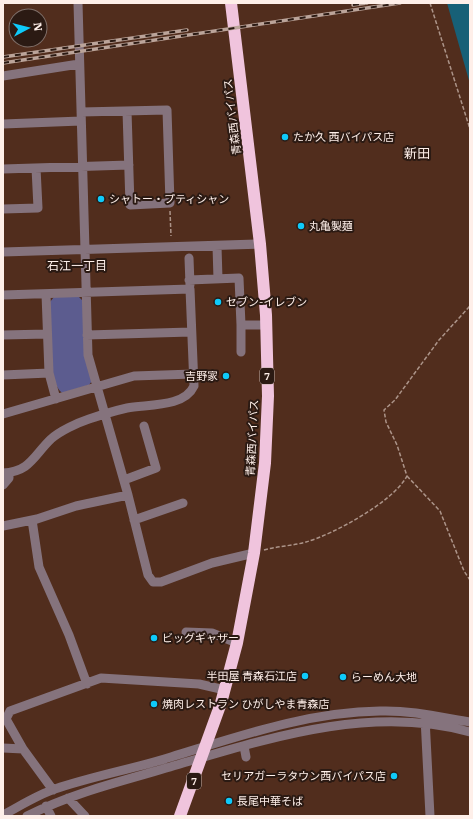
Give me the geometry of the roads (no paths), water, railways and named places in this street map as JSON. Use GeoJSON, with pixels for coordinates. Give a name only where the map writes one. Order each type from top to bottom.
{"type":"FeatureCollection","features":[{"type":"Feature","properties":{"kind":"highway","name":"青森西バイパス"},"geometry":{"type":"LineString","coordinates":[[180,816],[225,690],[237,643],[254,554],[265,456],[268,396],[266,324],[260,244],[231,3]]}},
{"type":"Feature","properties":{"kind":"street"},"geometry":{"type":"LineString","coordinates":[[78,3],[88,355],[106,414],[148,575],[153,582],[161,582],[212,563],[254,554]]}},
{"type":"Feature","properties":{"kind":"street"},"geometry":{"type":"LineString","coordinates":[[3,76],[79,64]]}},
{"type":"Feature","properties":{"kind":"street"},"geometry":{"type":"LineString","coordinates":[[3,124],[127,111],[167,110],[170,203],[130,205],[127,111]]}},
{"type":"Feature","properties":{"kind":"street"},"geometry":{"type":"LineString","coordinates":[[3,170],[129,165]]}},
{"type":"Feature","properties":{"kind":"street"},"geometry":{"type":"LineString","coordinates":[[3,209],[38,208],[36,168]]}},
{"type":"Feature","properties":{"kind":"street"},"geometry":{"type":"LineString","coordinates":[[3,252],[260,244]]}},
{"type":"Feature","properties":{"kind":"street"},"geometry":{"type":"LineString","coordinates":[[217,246],[218,279]]}},
{"type":"Feature","properties":{"kind":"street"},"geometry":{"type":"LineString","coordinates":[[3,485],[9,478],[6,473],[20,471],[51,439],[86,420],[126,408],[172,403],[191,392],[194,386],[189,258]]}},
{"type":"Feature","properties":{"kind":"street"},"geometry":{"type":"LineString","coordinates":[[3,295],[86,292],[190,285],[218,279],[239,278],[241,352]]}},
{"type":"Feature","properties":{"kind":"street"},"geometry":{"type":"LineString","coordinates":[[46,294],[49,373],[56,399]]}},
{"type":"Feature","properties":{"kind":"street"},"geometry":{"type":"LineString","coordinates":[[241,325],[266,324]]}},
{"type":"Feature","properties":{"kind":"street"},"geometry":{"type":"LineString","coordinates":[[87,335],[191,332]]}},
{"type":"Feature","properties":{"kind":"street"},"geometry":{"type":"LineString","coordinates":[[3,335],[47,334]]}},
{"type":"Feature","properties":{"kind":"street"},"geometry":{"type":"LineString","coordinates":[[3,375],[49,373]]}},
{"type":"Feature","properties":{"kind":"street"},"geometry":{"type":"LineString","coordinates":[[3,414],[134,376],[193,374]]}},
{"type":"Feature","properties":{"kind":"street"},"geometry":{"type":"LineString","coordinates":[[124,480],[156,468],[144,426]]}},
{"type":"Feature","properties":{"kind":"street"},"geometry":{"type":"LineString","coordinates":[[3,526],[32,520],[76,506],[128,495]]}},
{"type":"Feature","properties":{"kind":"street"},"geometry":{"type":"LineString","coordinates":[[134,520],[183,503]]}},
{"type":"Feature","properties":{"kind":"street"},"geometry":{"type":"LineString","coordinates":[[32,520],[39,567],[69,635],[87,684]]}},
{"type":"Feature","properties":{"kind":"street"},"geometry":{"type":"LineString","coordinates":[[186,632],[212,633],[237,643]]}},
{"type":"Feature","properties":{"kind":"street"},"geometry":{"type":"LineString","coordinates":[[53,790],[23,749],[6,719],[10,711],[102,678],[198,684],[225,690]]}},
{"type":"Feature","properties":{"kind":"street"},"geometry":{"type":"LineString","coordinates":[[3,815],[53,790],[172,757],[206,745],[293,722],[331,715],[381,711],[425,719],[470,732]]}},
{"type":"Feature","properties":{"kind":"street"},"geometry":{"type":"LineString","coordinates":[[425,719],[430,816]]}},
{"type":"Feature","properties":{"kind":"street"},"geometry":{"type":"LineString","coordinates":[[28,816],[46,806],[68,798],[202,757],[296,732],[336,725],[425,719],[470,722]]}},
{"type":"Feature","properties":{"kind":"street"},"geometry":{"type":"LineString","coordinates":[[244,746],[246,757]]}},
{"type":"Feature","properties":{"kind":"street"},"geometry":{"type":"LineString","coordinates":[[3,748],[23,749]]}},
{"type":"Feature","properties":{"kind":"street"},"geometry":{"type":"LineString","coordinates":[[68,798],[85,816]]}},
{"type":"Feature","properties":{"kind":"street"},"geometry":{"type":"LineString","coordinates":[[46,806],[51,816]]}},
{"type":"Feature","properties":{"kind":"railway"},"geometry":{"type":"LineString","coordinates":[[353,5],[367,3]]}},
{"type":"Feature","properties":{"kind":"railway"},"geometry":{"type":"LineString","coordinates":[[3,63],[400,3]]}},
{"type":"Feature","properties":{"kind":"railway"},"geometry":{"type":"LineString","coordinates":[[3,57],[187,30]]}},
{"type":"Feature","properties":{"kind":"place","name":"たか久 西バイパス店"},"geometry":{"type":"Point","coordinates":[285,137]}},
{"type":"Feature","properties":{"kind":"place","name":"シャトー・プティシャン"},"geometry":{"type":"Point","coordinates":[101,199]}},
{"type":"Feature","properties":{"kind":"place","name":"丸亀製麺"},"geometry":{"type":"Point","coordinates":[301,226]}},
{"type":"Feature","properties":{"kind":"place","name":"セブン-イレブン"},"geometry":{"type":"Point","coordinates":[218,302]}},
{"type":"Feature","properties":{"kind":"place","name":"吉野家"},"geometry":{"type":"Point","coordinates":[226,376]}},
{"type":"Feature","properties":{"kind":"place","name":"ビッグギャザー"},"geometry":{"type":"Point","coordinates":[154,638]}},
{"type":"Feature","properties":{"kind":"place","name":"半田屋 青森石江店"},"geometry":{"type":"Point","coordinates":[305,676]}},
{"type":"Feature","properties":{"kind":"place","name":"らーめん大地"},"geometry":{"type":"Point","coordinates":[343,677]}},
{"type":"Feature","properties":{"kind":"place","name":"焼肉レストラン ひがしやま青森店"},"geometry":{"type":"Point","coordinates":[154,704]}},
{"type":"Feature","properties":{"kind":"place","name":"セリアガーラタウン西バイパス店"},"geometry":{"type":"Point","coordinates":[394,776]}},
{"type":"Feature","properties":{"kind":"place","name":"長尾中華そば"},"geometry":{"type":"Point","coordinates":[229,801]}},
{"type":"Feature","properties":{"kind":"district","name":"新田"},"geometry":{"type":"Point","coordinates":[417,153]}},
{"type":"Feature","properties":{"kind":"district","name":"石江一丁目"},"geometry":{"type":"Point","coordinates":[77,266]}}]}
